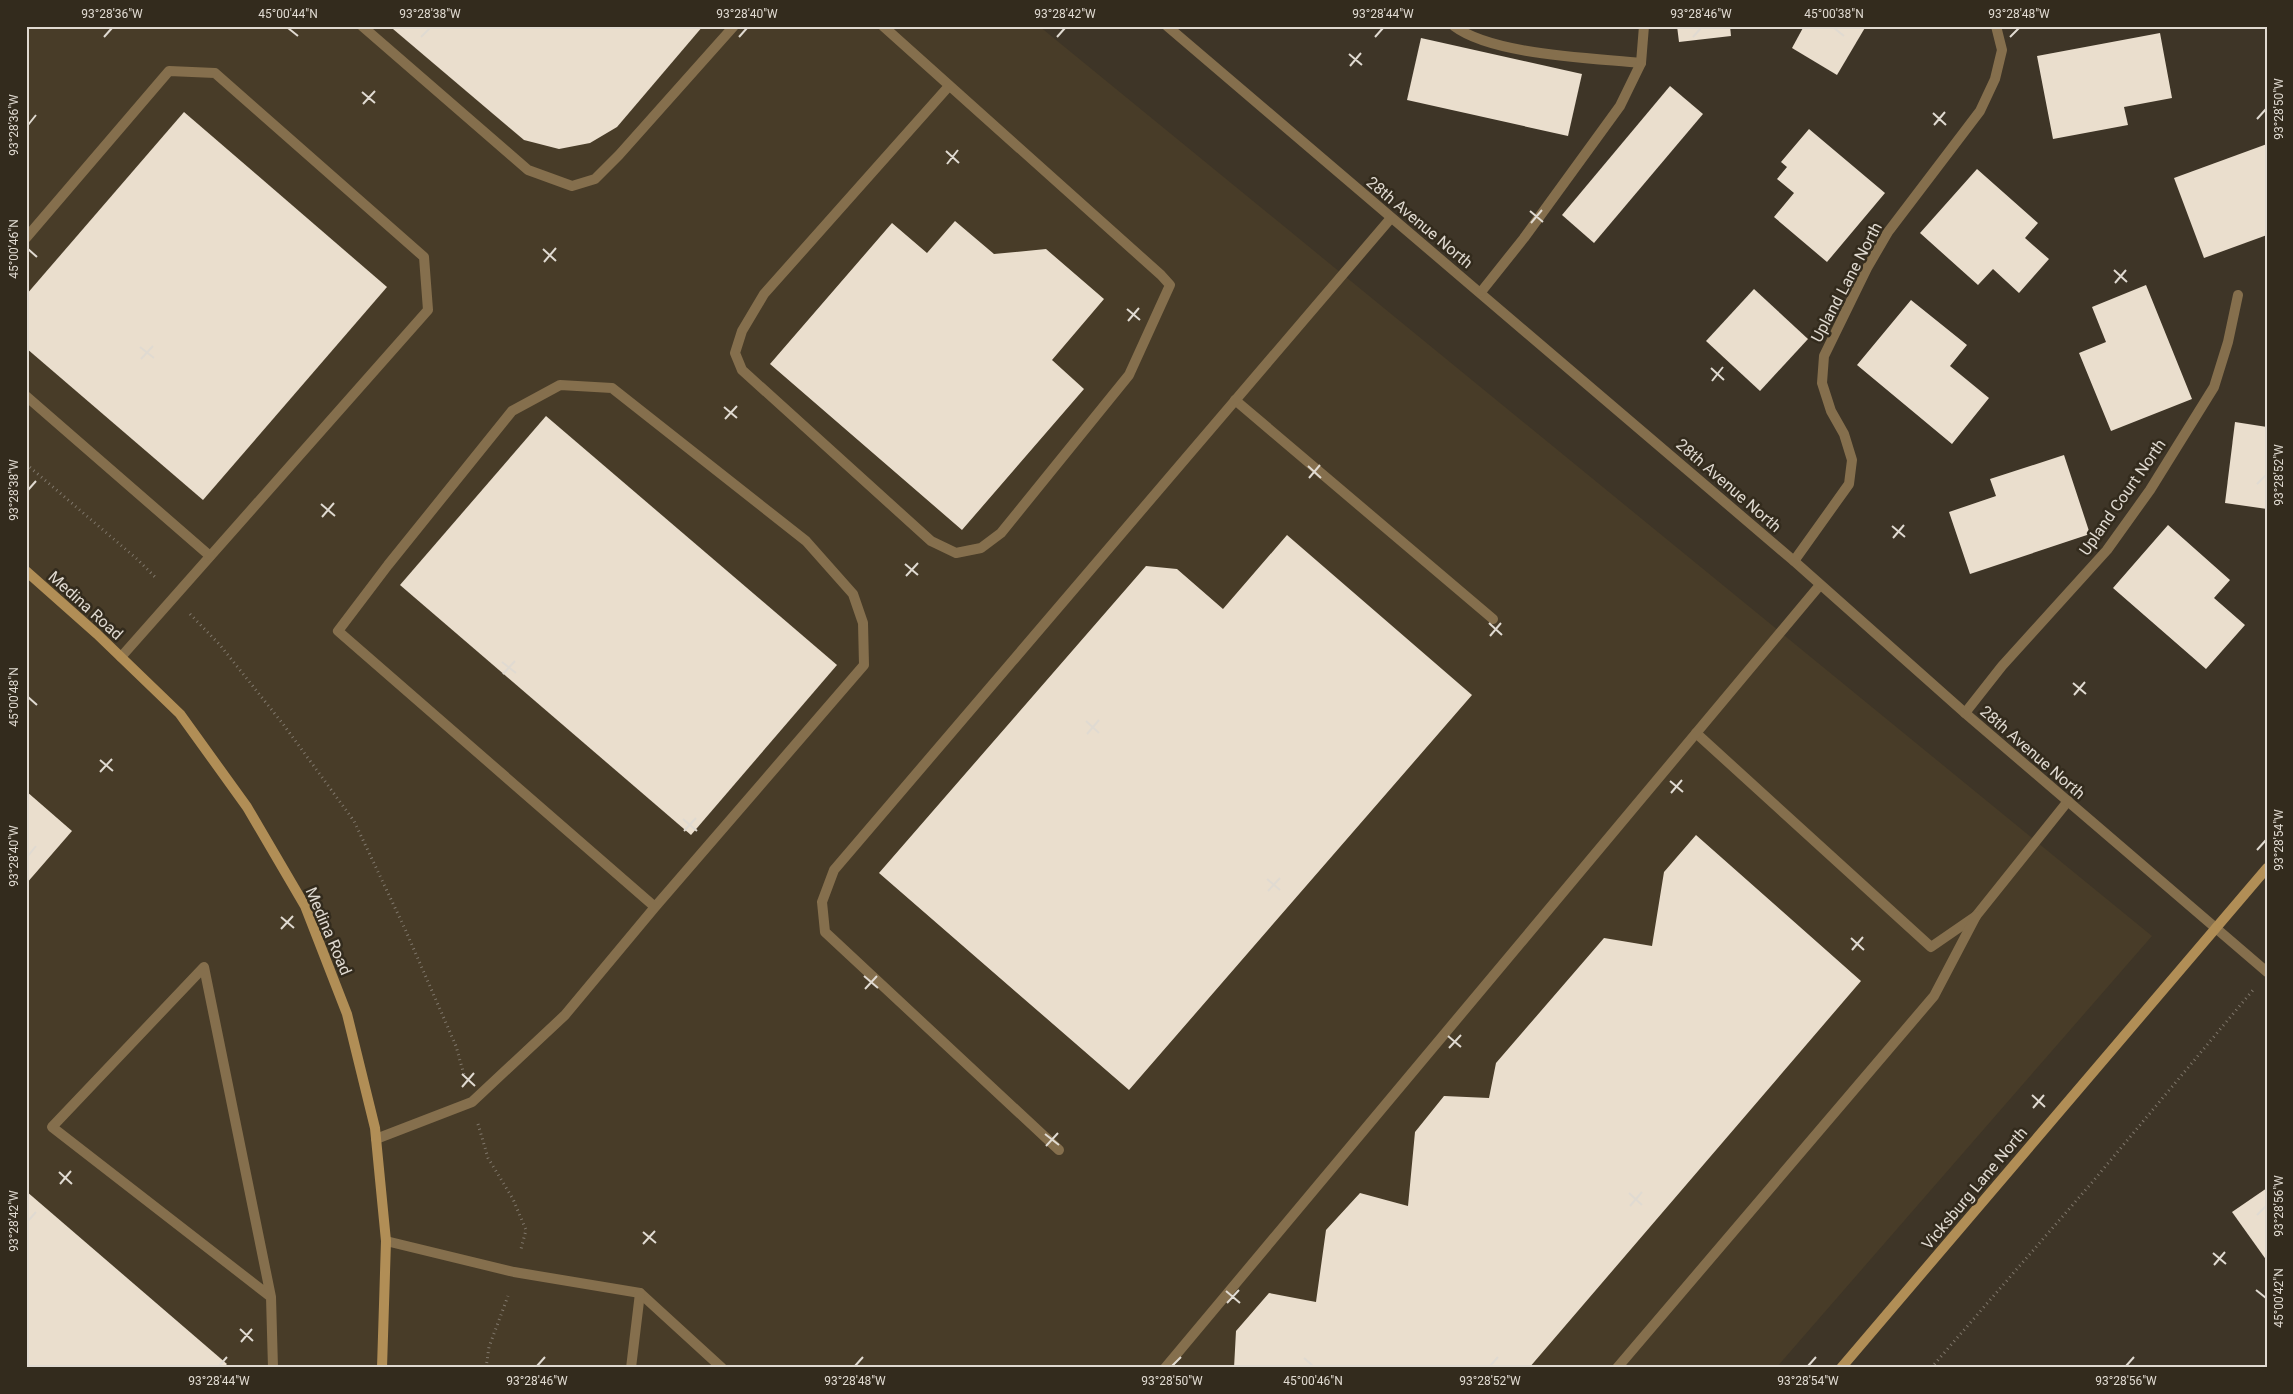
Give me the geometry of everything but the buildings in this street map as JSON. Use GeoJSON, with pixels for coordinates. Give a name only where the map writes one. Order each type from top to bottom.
{"type":"FeatureCollection","features":[{"type":"Feature","properties":{"kind":"street"},"geometry":{"type":"LineString","coordinates":[[362,26],[528,170],[572,186],[595,179],[619,155],[734,26]]}},
{"type":"Feature","properties":{"kind":"street"},"geometry":{"type":"LineString","coordinates":[[883,26],[1170,285],[1129,375],[1001,533],[981,548],[956,553],[931,541],[742,370],[735,354],[742,331],[764,294],[949,86]]}},
{"type":"Feature","properties":{"kind":"street","name":"28th Avenue North"},"geometry":{"type":"LineString","coordinates":[[1168,26],[1794,561],[1965,713],[2267,972]]}},
{"type":"Feature","properties":{"kind":"street"},"geometry":{"type":"LineString","coordinates":[[1454,26],[1462,32],[1494,45],[1641,63]]}},
{"type":"Feature","properties":{"kind":"street"},"geometry":{"type":"LineString","coordinates":[[1481,292],[1524,238],[1620,106],[1641,63],[1644,26]]}},
{"type":"Feature","properties":{"kind":"street","name":"Upland Lane North"},"geometry":{"type":"LineString","coordinates":[[1794,561],[1849,484],[1852,460],[1844,434],[1831,411],[1822,383],[1824,356],[1867,268],[1888,232],[1980,111],[1995,79],[2002,50],[1996,26]]}},
{"type":"Feature","properties":{"kind":"street"},"geometry":{"type":"LineString","coordinates":[[26,238],[169,70],[215,73],[424,257],[428,310],[121,657]]}},
{"type":"Feature","properties":{"kind":"street"},"geometry":{"type":"LineString","coordinates":[[1059,1150],[825,932],[822,902],[834,870],[1391,218]]}},
{"type":"Feature","properties":{"kind":"street","name":"Upland Court North"},"geometry":{"type":"LineString","coordinates":[[1965,713],[2002,666],[2107,550],[2150,490],[2214,388],[2228,342],[2238,295]]}},
{"type":"Feature","properties":{"kind":"street"},"geometry":{"type":"LineString","coordinates":[[376,1139],[472,1102],[565,1015],[654,907],[864,665],[864,623],[853,594],[806,540],[612,388],[560,385],[512,411],[388,565],[338,631],[654,907]]}},
{"type":"Feature","properties":{"kind":"street"},"geometry":{"type":"LineString","coordinates":[[26,396],[210,556]]}},
{"type":"Feature","properties":{"kind":"street"},"geometry":{"type":"LineString","coordinates":[[1235,400],[1493,619]]}},
{"type":"Feature","properties":{"kind":"street","name":"Medina Road"},"geometry":{"type":"LineString","coordinates":[[26,571],[121,657],[180,714],[247,807],[305,906],[347,1014],[376,1139],[386,1241],[382,1368]]}},
{"type":"Feature","properties":{"kind":"street"},"geometry":{"type":"LineString","coordinates":[[1165,1368],[1820,585]]}},
{"type":"Feature","properties":{"kind":"street"},"geometry":{"type":"LineString","coordinates":[[1696,734],[1931,947],[1976,916]]}},
{"type":"Feature","properties":{"kind":"street"},"geometry":{"type":"LineString","coordinates":[[1617,1368],[1934,996],[1976,916],[2068,801]]}},
{"type":"Feature","properties":{"kind":"street","name":"Vicksburg Lane North"},"geometry":{"type":"LineString","coordinates":[[1841,1368],[2267,868]]}},
{"type":"Feature","properties":{"kind":"street"},"geometry":{"type":"LineString","coordinates":[[271,1297],[52,1127],[204,967],[271,1297],[273,1368]]}},
{"type":"Feature","properties":{"kind":"street"},"geometry":{"type":"LineString","coordinates":[[386,1241],[514,1272],[640,1293],[722,1368]]}},
{"type":"Feature","properties":{"kind":"street"},"geometry":{"type":"LineString","coordinates":[[631,1368],[640,1293]]}},
{"type":"Feature","properties":{"kind":"path"},"geometry":{"type":"LineString","coordinates":[[26,464],[137,559],[220,645],[283,724],[354,821],[405,929],[456,1046],[488,1158],[513,1199],[526,1230],[506,1303],[489,1347],[486,1368]]}},
{"type":"Feature","properties":{"kind":"path"},"geometry":{"type":"LineString","coordinates":[[1931,1368],[2089,1186],[2255,988]]}},
{"type":"Feature","properties":{"kind":"shaded area"},"geometry":{"type":"Polygon","coordinates":[[[26,26],[1039,26],[2152,936],[1776,1368],[26,1368],[26,26]]]}}]}
